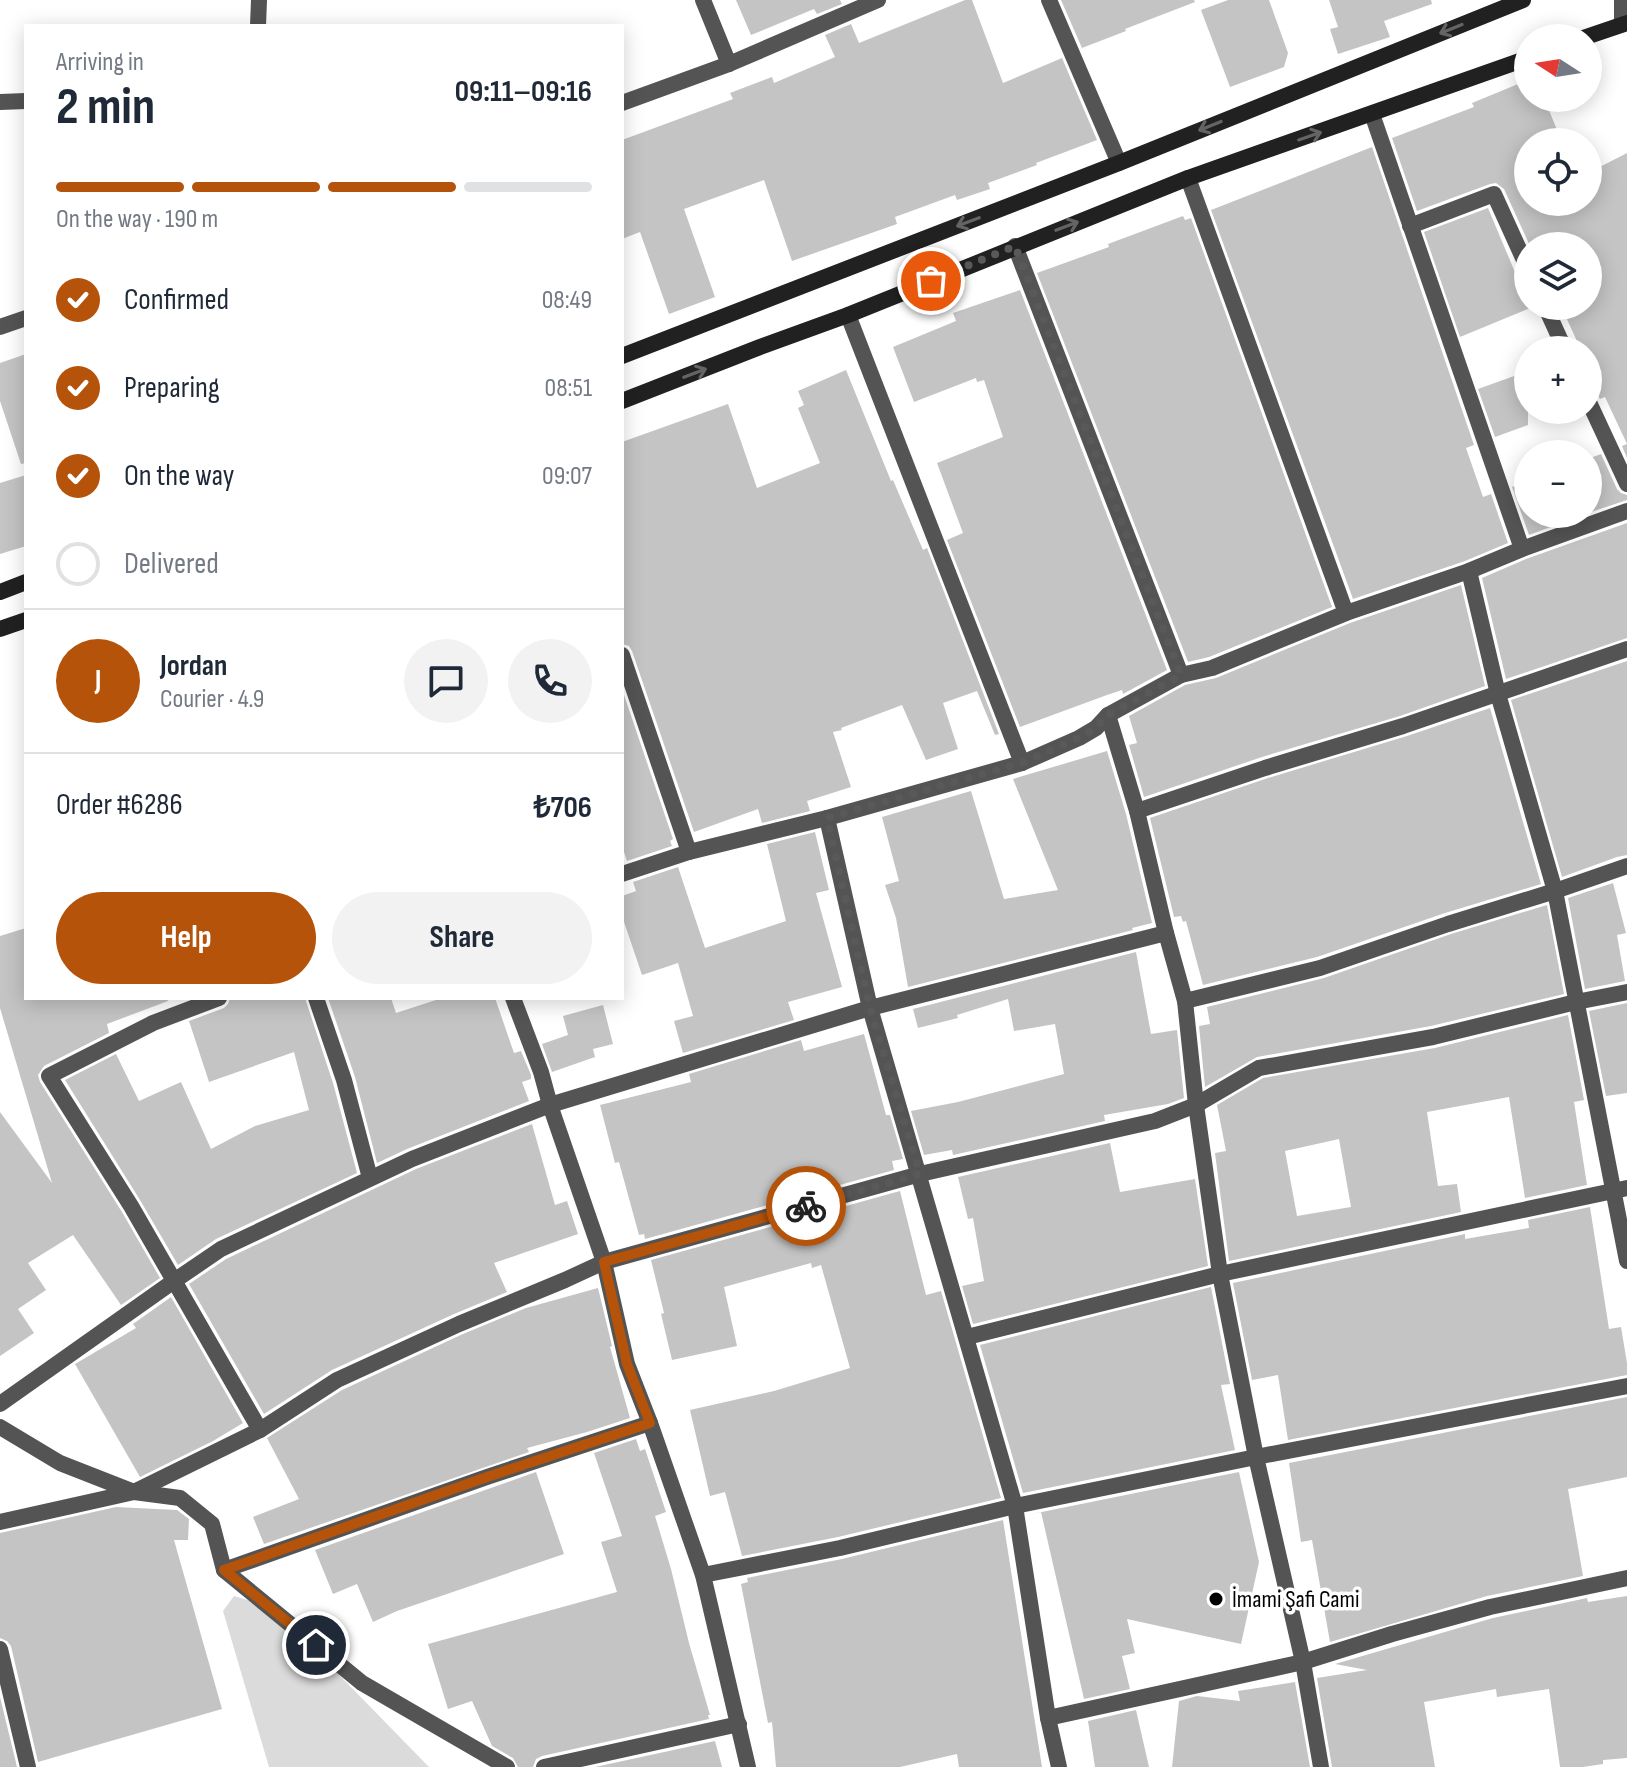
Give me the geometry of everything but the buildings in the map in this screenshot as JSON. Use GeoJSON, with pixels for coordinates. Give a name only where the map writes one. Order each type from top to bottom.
{"type":"FeatureCollection","features":[{"type":"Feature","properties":{"kind":"main road"},"geometry":{"type":"LineString","coordinates":[[624,355],[1119,163],[1523,0]]}},
{"type":"Feature","properties":{"kind":"main road"},"geometry":{"type":"LineString","coordinates":[[1602,33],[1625,27]]}},
{"type":"Feature","properties":{"kind":"main road"},"geometry":{"type":"LineString","coordinates":[[624,400],[848,315],[1188,178],[1514,63]]}},
{"type":"Feature","properties":{"kind":"main road"},"geometry":{"type":"LineString","coordinates":[[0,592],[24,583]]}},
{"type":"Feature","properties":{"kind":"main road"},"geometry":{"type":"LineString","coordinates":[[0,629],[24,621]]}},
{"type":"Feature","properties":{"kind":"street"},"geometry":{"type":"LineString","coordinates":[[258,24],[259,0]]}},
{"type":"Feature","properties":{"kind":"street"},"geometry":{"type":"LineString","coordinates":[[703,0],[729,64]]}},
{"type":"Feature","properties":{"kind":"street"},"geometry":{"type":"LineString","coordinates":[[624,102],[729,64],[878,0]]}},
{"type":"Feature","properties":{"kind":"street"},"geometry":{"type":"LineString","coordinates":[[1049,0],[1119,163]]}},
{"type":"Feature","properties":{"kind":"street"},"geometry":{"type":"LineString","coordinates":[[1622,0],[1625,27]]}},
{"type":"Feature","properties":{"kind":"street"},"geometry":{"type":"LineString","coordinates":[[0,102],[24,101]]}},
{"type":"Feature","properties":{"kind":"street"},"geometry":{"type":"LineString","coordinates":[[1372,114],[1522,549]]}},
{"type":"Feature","properties":{"kind":"street"},"geometry":{"type":"LineString","coordinates":[[1188,178],[1346,613]]}},
{"type":"Feature","properties":{"kind":"street"},"geometry":{"type":"LineString","coordinates":[[1410,226],[1494,194],[1514,238]]}},
{"type":"Feature","properties":{"kind":"street"},"geometry":{"type":"LineString","coordinates":[[1015,246],[1181,675]]}},
{"type":"Feature","properties":{"kind":"street"},"geometry":{"type":"LineString","coordinates":[[848,315],[1022,763]]}},
{"type":"Feature","properties":{"kind":"street"},"geometry":{"type":"LineString","coordinates":[[0,327],[24,319]]}},
{"type":"Feature","properties":{"kind":"street"},"geometry":{"type":"LineString","coordinates":[[1599,424],[1627,484]]}},
{"type":"Feature","properties":{"kind":"street"},"geometry":{"type":"LineString","coordinates":[[624,873],[689,852],[827,818],[1022,763],[1079,738],[1096,728],[1108,715],[1181,675],[1212,668],[1346,613],[1469,571],[1627,511]]}},
{"type":"Feature","properties":{"kind":"street"},"geometry":{"type":"LineString","coordinates":[[1469,571],[1498,694],[1555,891],[1576,1002],[1620,1190],[1627,1261]]}},
{"type":"Feature","properties":{"kind":"street"},"geometry":{"type":"LineString","coordinates":[[1137,811],[1403,726],[1627,649]]}},
{"type":"Feature","properties":{"kind":"street"},"geometry":{"type":"LineString","coordinates":[[624,661],[689,852]]}},
{"type":"Feature","properties":{"kind":"street"},"geometry":{"type":"LineString","coordinates":[[1108,715],[1137,811],[1185,1001],[1220,1274],[1256,1457],[1303,1662],[1321,1767]]}},
{"type":"Feature","properties":{"kind":"street"},"geometry":{"type":"LineString","coordinates":[[827,818],[870,1008],[1015,1506],[1048,1718],[1059,1767]]}},
{"type":"Feature","properties":{"kind":"street"},"geometry":{"type":"LineString","coordinates":[[1185,1001],[1320,968],[1627,866]]}},
{"type":"Feature","properties":{"kind":"street"},"geometry":{"type":"LineString","coordinates":[[0,1404],[221,1249],[412,1159],[550,1105],[870,1008],[1166,933]]}},
{"type":"Feature","properties":{"kind":"street"},"geometry":{"type":"LineString","coordinates":[[0,1522],[134,1492],[260,1430],[337,1380],[604,1262],[920,1174],[1155,1121],[1196,1105],[1259,1068],[1433,1037],[1627,992]]}},
{"type":"Feature","properties":{"kind":"street"},"geometry":{"type":"LineString","coordinates":[[214,1000],[153,1023],[49,1076],[131,1206],[260,1430]]}},
{"type":"Feature","properties":{"kind":"street"},"geometry":{"type":"LineString","coordinates":[[317,1000],[344,1080],[370,1178]]}},
{"type":"Feature","properties":{"kind":"street"},"geometry":{"type":"LineString","coordinates":[[514,1000],[604,1262],[627,1364],[703,1575],[748,1767]]}},
{"type":"Feature","properties":{"kind":"street"},"geometry":{"type":"LineString","coordinates":[[967,1337],[1220,1274],[1620,1190]]}},
{"type":"Feature","properties":{"kind":"street"},"geometry":{"type":"LineString","coordinates":[[703,1575],[840,1548],[1015,1506],[1627,1386]]}},
{"type":"Feature","properties":{"kind":"street"},"geometry":{"type":"LineString","coordinates":[[224,1570],[650,1423]]}},
{"type":"Feature","properties":{"kind":"street"},"geometry":{"type":"LineString","coordinates":[[0,1427],[60,1463],[134,1492],[180,1498],[212,1524],[224,1570],[362,1683],[507,1767]]}},
{"type":"Feature","properties":{"kind":"street"},"geometry":{"type":"LineString","coordinates":[[1048,1718],[1303,1662],[1490,1607],[1627,1578]]}},
{"type":"Feature","properties":{"kind":"street"},"geometry":{"type":"LineString","coordinates":[[0,1649],[7,1717],[28,1767]]}},
{"type":"Feature","properties":{"kind":"street"},"geometry":{"type":"LineString","coordinates":[[544,1767],[739,1724]]}},
{"type":"Feature","properties":{"kind":"shaded area"},"geometry":{"type":"Polygon","coordinates":[[[234,1596],[254,1602],[305,1640],[429,1767],[269,1767],[223,1611],[234,1596]]]}},
{"type":"Feature","properties":{"kind":"way so far"},"geometry":{"type":"LineString","coordinates":[[806,1206],[920,1174],[870,1008],[827,818],[1022,763],[1079,738],[1096,728],[1108,715],[1181,675],[1015,246],[931,281]]}},
{"type":"Feature","properties":{"kind":"place","name":"İmami Şafi Cami"},"geometry":{"type":"Point","coordinates":[1216,1599]}},
{"type":"Feature","properties":{"kind":"route"},"geometry":{"type":"LineString","coordinates":[[316,1645],[224,1570],[650,1423],[627,1364],[604,1262],[806,1206]]}}]}
